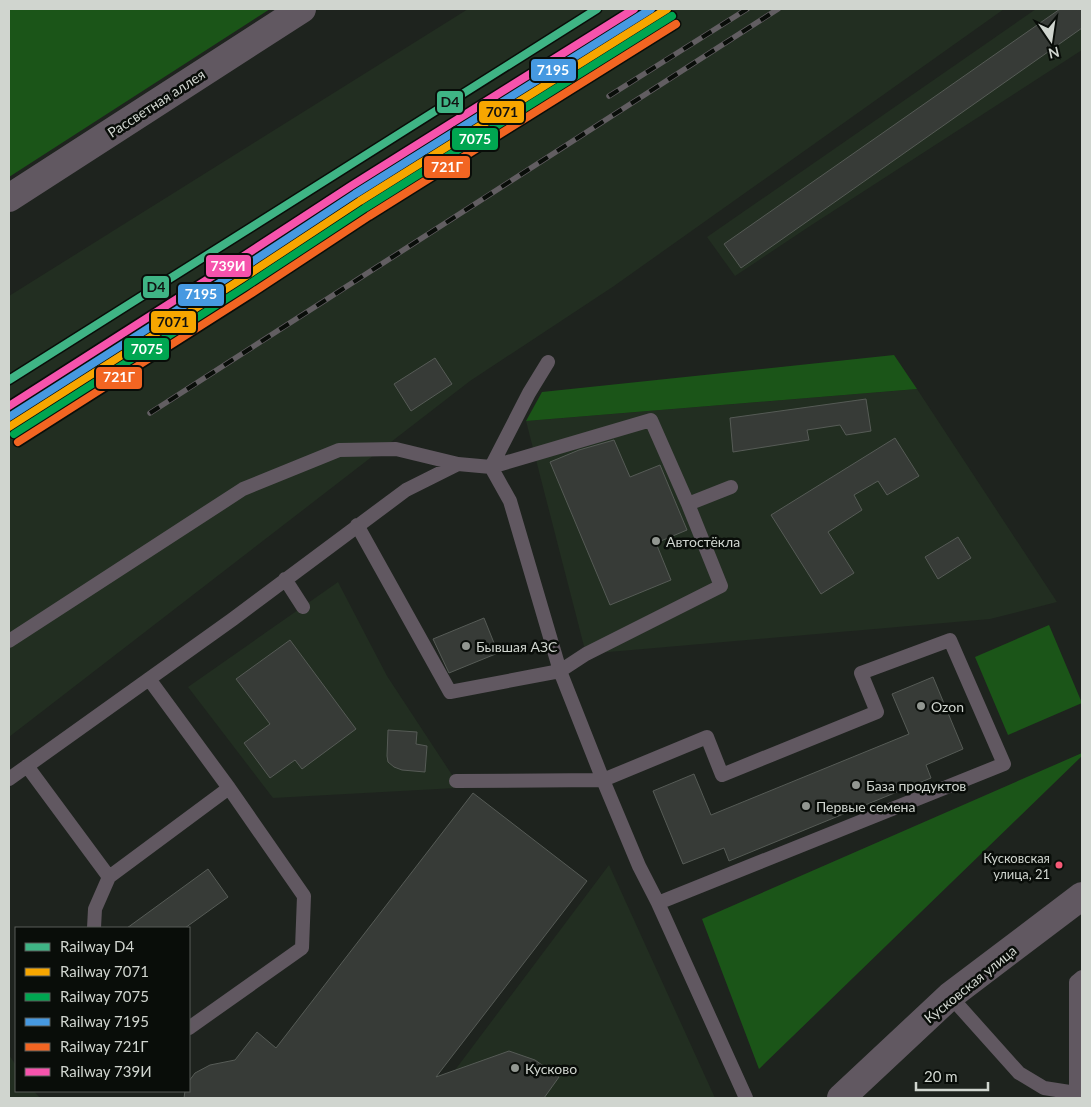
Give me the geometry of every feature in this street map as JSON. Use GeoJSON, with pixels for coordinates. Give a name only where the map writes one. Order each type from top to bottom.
{"type":"FeatureCollection","features":[{"type":"Feature","properties":{"kind":"street","name":"Рассветная аллея"},"geometry":{"type":"LineString","coordinates":[[9,198],[302,9]]}},
{"type":"Feature","properties":{"kind":"street","name":"Кусковская улица"},"geometry":{"type":"LineString","coordinates":[[841,1098],[950,996],[1082,896]]}},
{"type":"Feature","properties":{"kind":"lane"},"geometry":{"type":"LineString","coordinates":[[492,467],[529,393],[548,362]]}},
{"type":"Feature","properties":{"kind":"lane"},"geometry":{"type":"LineString","coordinates":[[9,641],[243,489],[339,450],[396,449],[458,464],[492,467],[651,420],[721,586],[586,654],[560,670],[450,692],[357,525]]}},
{"type":"Feature","properties":{"kind":"lane"},"geometry":{"type":"LineString","coordinates":[[9,779],[233,619],[406,490],[458,464]]}},
{"type":"Feature","properties":{"kind":"lane"},"geometry":{"type":"LineString","coordinates":[[492,467],[510,502],[560,670],[603,780],[639,866],[658,903],[746,1098]]}},
{"type":"Feature","properties":{"kind":"lane"},"geometry":{"type":"LineString","coordinates":[[688,504],[731,487]]}},
{"type":"Feature","properties":{"kind":"lane"},"geometry":{"type":"LineString","coordinates":[[285,579],[303,607]]}},
{"type":"Feature","properties":{"kind":"lane"},"geometry":{"type":"LineString","coordinates":[[456,781],[603,780],[707,737],[722,775],[877,712],[861,674],[950,640],[1004,764],[658,903]]}},
{"type":"Feature","properties":{"kind":"lane"},"geometry":{"type":"LineString","coordinates":[[149,679],[230,788],[304,896],[302,948],[190,1027]]}},
{"type":"Feature","properties":{"kind":"lane"},"geometry":{"type":"LineString","coordinates":[[27,766],[109,877]]}},
{"type":"Feature","properties":{"kind":"lane"},"geometry":{"type":"LineString","coordinates":[[94,927],[95,909],[109,877],[230,788]]}},
{"type":"Feature","properties":{"kind":"lane"},"geometry":{"type":"LineString","coordinates":[[950,996],[1019,1073],[1044,1088],[1076,1093],[1076,982],[1082,977]]}},
{"type":"Feature","properties":{"kind":"shaded area"},"geometry":{"type":"Polygon","coordinates":[[[468,9],[1004,9],[614,286],[470,381],[9,737],[9,296],[468,9]]]}},
{"type":"Feature","properties":{"kind":"shaded area"},"geometry":{"type":"Polygon","coordinates":[[[1036,9],[1082,9],[1082,50],[735,276],[707,237],[1036,9]]]}},
{"type":"Feature","properties":{"kind":"shaded area"},"geometry":{"type":"Polygon","coordinates":[[[917,389],[1057,602],[990,619],[586,654],[526,421],[917,389]]]}},
{"type":"Feature","properties":{"kind":"shaded area"},"geometry":{"type":"Polygon","coordinates":[[[338,582],[387,676],[456,781],[456,788],[273,798],[188,687],[338,582]]]}},
{"type":"Feature","properties":{"kind":"shaded area"},"geometry":{"type":"Polygon","coordinates":[[[609,865],[715,1098],[434,1098],[609,865]]]}},
{"type":"Feature","properties":{"kind":"shaded area"},"geometry":{"type":"Polygon","coordinates":[[[9,1055],[15,1064],[15,1092],[35,1092],[40,1098],[9,1098],[9,1055]]]}},
{"type":"Feature","properties":{"kind":"green space"},"geometry":{"type":"Polygon","coordinates":[[[9,9],[270,9],[9,177],[9,9]]]}},
{"type":"Feature","properties":{"kind":"green space"},"geometry":{"type":"Polygon","coordinates":[[[894,355],[917,389],[526,421],[542,392],[894,355]]]}},
{"type":"Feature","properties":{"kind":"green space"},"geometry":{"type":"Polygon","coordinates":[[[1049,625],[1082,703],[1008,735],[975,657],[1049,625]]]}},
{"type":"Feature","properties":{"kind":"green space"},"geometry":{"type":"Polygon","coordinates":[[[1082,753],[1082,756],[759,1069],[702,919],[1082,753]]]}},
{"type":"Feature","properties":{"kind":"building"},"geometry":{"type":"Polygon","coordinates":[[[1060,9],[1082,9],[1082,28],[741,268],[724,244],[1060,9]]]}},
{"type":"Feature","properties":{"kind":"building"},"geometry":{"type":"Polygon","coordinates":[[[435,358],[452,384],[411,411],[394,384],[435,358]]]}},
{"type":"Feature","properties":{"kind":"building"},"geometry":{"type":"Polygon","coordinates":[[[866,399],[871,431],[846,435],[840,425],[807,430],[809,440],[733,452],[730,418],[866,399]]]}},
{"type":"Feature","properties":{"kind":"building"},"geometry":{"type":"Polygon","coordinates":[[[895,438],[919,476],[887,495],[878,481],[854,495],[862,510],[828,532],[854,573],[821,594],[771,515],[895,438]]]}},
{"type":"Feature","properties":{"kind":"building"},"geometry":{"type":"Polygon","coordinates":[[[614,440],[630,477],[660,465],[687,530],[656,543],[671,580],[610,605],[550,462],[579,450],[614,440]]]}},
{"type":"Feature","properties":{"kind":"building"},"geometry":{"type":"Polygon","coordinates":[[[958,537],[971,558],[938,579],[925,557],[958,537]]]}},
{"type":"Feature","properties":{"kind":"building","name":"Бывшая АЗС"},"geometry":{"type":"Polygon","coordinates":[[[484,618],[498,653],[449,673],[433,639],[484,618]]]}},
{"type":"Feature","properties":{"kind":"building"},"geometry":{"type":"Polygon","coordinates":[[[290,640],[356,729],[302,769],[295,760],[270,778],[244,743],[270,724],[236,679],[290,640]]]}},
{"type":"Feature","properties":{"kind":"building"},"geometry":{"type":"Polygon","coordinates":[[[933,677],[963,749],[926,765],[931,778],[729,861],[724,848],[683,864],[653,791],[694,774],[711,815],[909,734],[892,694],[933,677]]]}},
{"type":"Feature","properties":{"kind":"building"},"geometry":{"type":"Polygon","coordinates":[[[388,730],[417,732],[416,744],[427,746],[425,772],[402,770],[388,762],[388,730]]]}},
{"type":"Feature","properties":{"kind":"building"},"geometry":{"type":"Polygon","coordinates":[[[473,793],[587,881],[436,1077],[509,1051],[535,1060],[559,1077],[544,1098],[184,1098],[185,1092],[190,1092],[190,1080],[195,1073],[210,1065],[235,1060],[257,1032],[276,1048],[473,793]]]}},
{"type":"Feature","properties":{"kind":"building"},"geometry":{"type":"Polygon","coordinates":[[[208,869],[228,897],[186,927],[128,927],[208,869]]]}},
{"type":"Feature","properties":{"kind":"railway"},"geometry":{"type":"LineString","coordinates":[[609,96],[747,9]]}},
{"type":"Feature","properties":{"kind":"railway"},"geometry":{"type":"LineString","coordinates":[[150,413],[778,9]]}},
{"type":"Feature","properties":{"kind":"rail line","name":"D4"},"geometry":{"type":"LineString","coordinates":[[9,380],[597,9]]}},
{"type":"Feature","properties":{"kind":"rail line","name":"739И"},"geometry":{"type":"LineString","coordinates":[[9,406],[351,186],[634,9]]}},
{"type":"Feature","properties":{"kind":"rail line","name":"7195"},"geometry":{"type":"LineString","coordinates":[[9,417],[355,194],[651,9]]}},
{"type":"Feature","properties":{"kind":"rail line","name":"7071"},"geometry":{"type":"LineString","coordinates":[[9,427],[360,201],[667,9]]}},
{"type":"Feature","properties":{"kind":"rail line","name":"7075"},"geometry":{"type":"LineString","coordinates":[[14,434],[365,208],[672,16]]}},
{"type":"Feature","properties":{"kind":"rail line","name":"721Г"},"geometry":{"type":"LineString","coordinates":[[18,442],[369,216],[676,24]]}},
{"type":"Feature","properties":{"kind":"place","name":"Автостёкла"},"geometry":{"type":"Point","coordinates":[656,541]}},
{"type":"Feature","properties":{"kind":"place","name":"Бывшая АЗС"},"geometry":{"type":"Point","coordinates":[466,646]}},
{"type":"Feature","properties":{"kind":"place","name":"Ozon"},"geometry":{"type":"Point","coordinates":[921,706]}},
{"type":"Feature","properties":{"kind":"place","name":"База продуктов"},"geometry":{"type":"Point","coordinates":[856,785]}},
{"type":"Feature","properties":{"kind":"place","name":"Первые семена"},"geometry":{"type":"Point","coordinates":[806,806]}},
{"type":"Feature","properties":{"kind":"place","name":"Кусковская улица, 21"},"geometry":{"type":"Point","coordinates":[1059,865]}},
{"type":"Feature","properties":{"kind":"place","name":"Кусково"},"geometry":{"type":"Point","coordinates":[515,1068]}}]}
